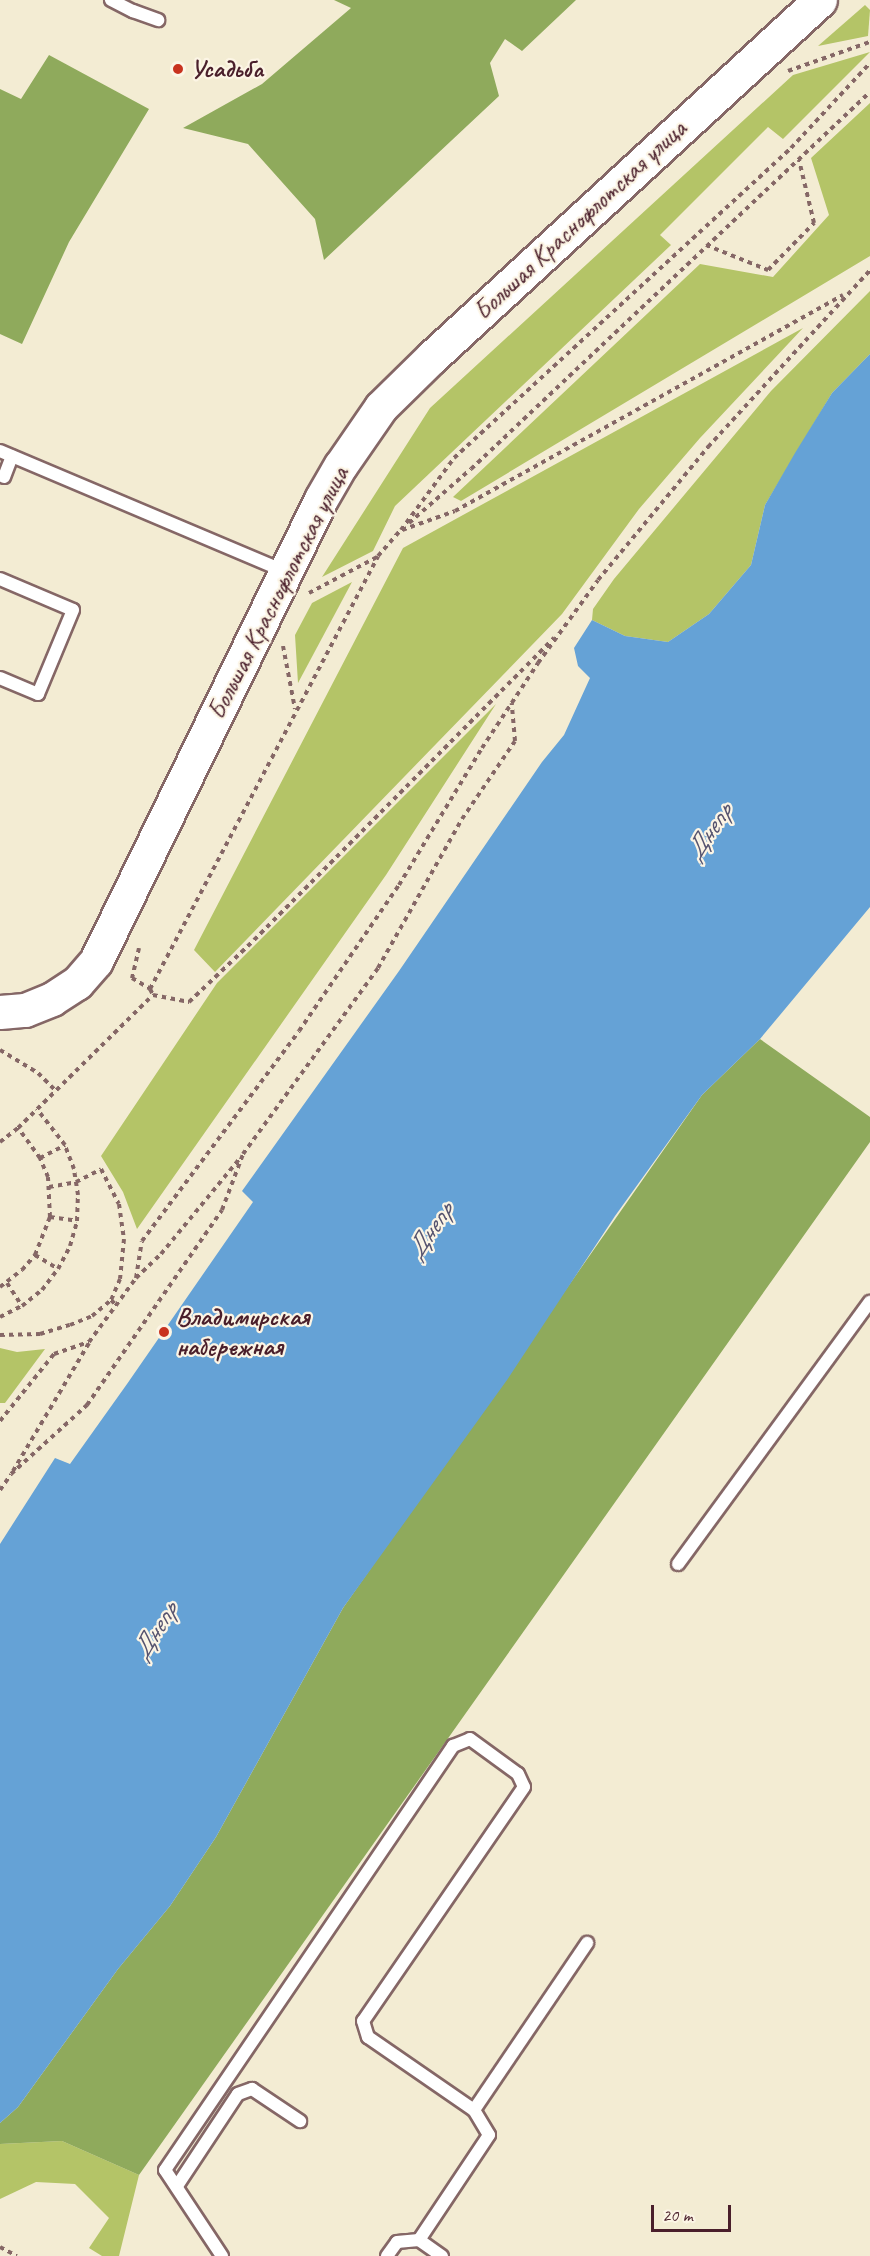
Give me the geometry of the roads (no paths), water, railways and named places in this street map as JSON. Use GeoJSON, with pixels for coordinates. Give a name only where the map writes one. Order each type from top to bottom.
{"type":"FeatureCollection","features":[{"type":"Feature","properties":{"kind":"main road","name":"Большая Краснофлотская улица"},"geometry":{"type":"LineString","coordinates":[[0,1012],[25,1010],[52,999],[77,983],[96,961],[294,584],[326,490],[381,407],[432,357],[820,0]]}},
{"type":"Feature","properties":{"kind":"lane"},"geometry":{"type":"LineString","coordinates":[[111,0],[133,12],[158,20]]}},
{"type":"Feature","properties":{"kind":"lane"},"geometry":{"type":"LineString","coordinates":[[0,451],[294,584]]}},
{"type":"Feature","properties":{"kind":"lane"},"geometry":{"type":"LineString","coordinates":[[4,477],[12,456]]}},
{"type":"Feature","properties":{"kind":"lane"},"geometry":{"type":"LineString","coordinates":[[0,579],[74,610],[38,694],[0,678]]}},
{"type":"Feature","properties":{"kind":"lane"},"geometry":{"type":"LineString","coordinates":[[678,1564],[870,1302]]}},
{"type":"Feature","properties":{"kind":"lane"},"geometry":{"type":"LineString","coordinates":[[222,2256],[165,2170],[453,1746],[470,1739],[518,1774],[524,1787],[363,2021],[368,2037],[474,2110],[489,2135],[419,2240]]}},
{"type":"Feature","properties":{"kind":"lane"},"geometry":{"type":"LineString","coordinates":[[474,2110],[587,1944]]}},
{"type":"Feature","properties":{"kind":"lane"},"geometry":{"type":"LineString","coordinates":[[177,2186],[238,2094],[252,2090],[300,2121]]}},
{"type":"Feature","properties":{"kind":"lane"},"geometry":{"type":"LineString","coordinates":[[387,2256],[397,2242],[419,2240],[442,2256]]}},
{"type":"Feature","properties":{"kind":"water","name":"Днепр"},"geometry":{"type":"Polygon","coordinates":[[[870,354],[870,907],[760,1039],[702,1095],[615,1216],[507,1380],[343,1608],[216,1837],[170,1906],[118,1969],[18,2107],[0,2123],[0,1544],[55,1458],[70,1464],[127,1384],[253,1202],[242,1191],[399,971],[542,762],[564,735],[590,678],[578,666],[574,648],[592,620],[625,636],[668,642],[709,614],[751,565],[765,505],[832,393],[870,354]]]}},
{"type":"Feature","properties":{"kind":"place","name":"Усадьба"},"geometry":{"type":"Point","coordinates":[178,69]}},
{"type":"Feature","properties":{"kind":"place","name":"Владимирская набережная"},"geometry":{"type":"Point","coordinates":[164,1332]}}]}
